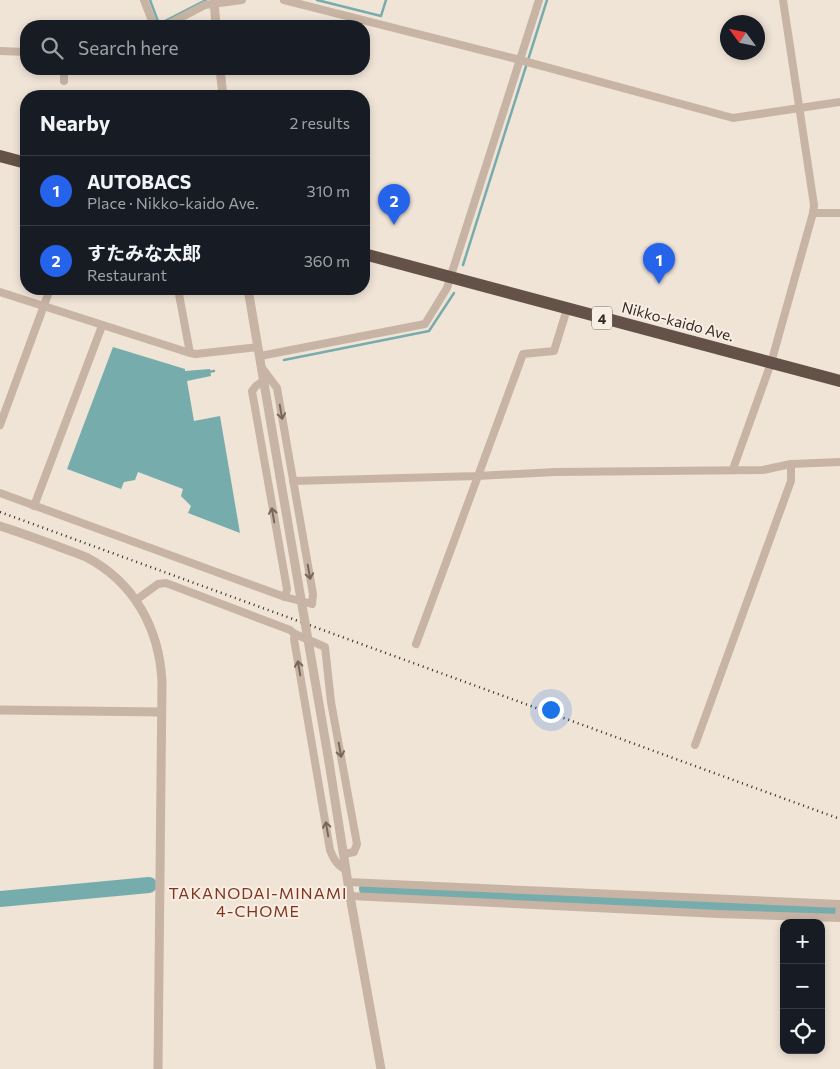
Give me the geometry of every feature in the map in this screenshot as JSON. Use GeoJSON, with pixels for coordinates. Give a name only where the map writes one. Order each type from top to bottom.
{"type":"FeatureCollection","features":[{"type":"Feature","properties":{"kind":"highway"},"geometry":{"type":"LineString","coordinates":[[0,156],[20,161]]}},
{"type":"Feature","properties":{"kind":"highway","name":"Nikko-kaido Ave."},"geometry":{"type":"LineString","coordinates":[[370,256],[840,381]]}},
{"type":"Feature","properties":{"kind":"street"},"geometry":{"type":"LineString","coordinates":[[144,0],[152,20]]}},
{"type":"Feature","properties":{"kind":"street"},"geometry":{"type":"LineString","coordinates":[[177,20],[214,2],[242,0]]}},
{"type":"Feature","properties":{"kind":"street"},"geometry":{"type":"LineString","coordinates":[[284,0],[363,20]]}},
{"type":"Feature","properties":{"kind":"street"},"geometry":{"type":"LineString","coordinates":[[0,292],[102,326],[196,354],[259,351],[425,324],[447,288],[451,277],[539,0]]}},
{"type":"Feature","properties":{"kind":"street"},"geometry":{"type":"LineString","coordinates":[[732,469],[771,363],[814,205],[783,0]]}},
{"type":"Feature","properties":{"kind":"street"},"geometry":{"type":"LineString","coordinates":[[214,2],[216,20]]}},
{"type":"Feature","properties":{"kind":"street"},"geometry":{"type":"LineString","coordinates":[[370,22],[734,118],[840,102]]}},
{"type":"Feature","properties":{"kind":"street"},"geometry":{"type":"LineString","coordinates":[[0,51],[20,52]]}},
{"type":"Feature","properties":{"kind":"street"},"geometry":{"type":"LineString","coordinates":[[64,75],[64,81]]}},
{"type":"Feature","properties":{"kind":"street"},"geometry":{"type":"LineString","coordinates":[[221,75],[222,90]]}},
{"type":"Feature","properties":{"kind":"street"},"geometry":{"type":"LineString","coordinates":[[813,213],[840,213]]}},
{"type":"Feature","properties":{"kind":"street"},"geometry":{"type":"LineString","coordinates":[[0,425],[48,295]]}},
{"type":"Feature","properties":{"kind":"street"},"geometry":{"type":"LineString","coordinates":[[179,295],[190,352]]}},
{"type":"Feature","properties":{"kind":"street"},"geometry":{"type":"LineString","coordinates":[[249,295],[381,1069]]}},
{"type":"Feature","properties":{"kind":"street"},"geometry":{"type":"LineString","coordinates":[[416,644],[523,354],[554,351],[567,309]]}},
{"type":"Feature","properties":{"kind":"street"},"geometry":{"type":"LineString","coordinates":[[34,506],[102,326]]}},
{"type":"Feature","properties":{"kind":"street"},"geometry":{"type":"LineString","coordinates":[[0,494],[285,597],[312,604],[313,594],[277,388],[262,368]]}},
{"type":"Feature","properties":{"kind":"street"},"geometry":{"type":"LineString","coordinates":[[263,381],[252,391],[287,589],[285,597]]}},
{"type":"Feature","properties":{"kind":"street"},"geometry":{"type":"LineString","coordinates":[[293,481],[555,472],[763,470],[791,464],[840,462]]}},
{"type":"Feature","properties":{"kind":"street"},"geometry":{"type":"LineString","coordinates":[[695,745],[791,481],[791,464]]}},
{"type":"Feature","properties":{"kind":"street"},"geometry":{"type":"LineString","coordinates":[[0,526],[85,556],[103,567],[136,600],[149,623],[158,649],[162,681],[158,1069]]}},
{"type":"Feature","properties":{"kind":"street"},"geometry":{"type":"LineString","coordinates":[[136,600],[158,584],[166,583],[290,630],[324,647],[331,702],[357,844],[354,852],[344,854]]}},
{"type":"Feature","properties":{"kind":"street"},"geometry":{"type":"LineString","coordinates":[[295,634],[294,639],[330,850],[334,861],[346,870]]}},
{"type":"Feature","properties":{"kind":"street"},"geometry":{"type":"LineString","coordinates":[[0,710],[161,712]]}},
{"type":"Feature","properties":{"kind":"street"},"geometry":{"type":"LineString","coordinates":[[348,882],[840,904],[839,915],[718,914],[350,896]]}},
{"type":"Feature","properties":{"kind":"water"},"geometry":{"type":"Polygon","coordinates":[[[113,347],[185,369],[185,371],[210,369],[211,376],[187,381],[194,421],[220,416],[240,533],[188,513],[191,506],[181,496],[183,489],[138,472],[135,480],[124,482],[121,489],[67,469],[113,347]]]}},
{"type":"Feature","properties":{"kind":"waterway"},"geometry":{"type":"LineString","coordinates":[[150,0],[158,20]]}},
{"type":"Feature","properties":{"kind":"waterway"},"geometry":{"type":"LineString","coordinates":[[167,20],[206,0]]}},
{"type":"Feature","properties":{"kind":"waterway"},"geometry":{"type":"LineString","coordinates":[[317,0],[381,16],[386,0]]}},
{"type":"Feature","properties":{"kind":"waterway"},"geometry":{"type":"LineString","coordinates":[[463,265],[547,0]]}},
{"type":"Feature","properties":{"kind":"waterway"},"geometry":{"type":"LineString","coordinates":[[284,360],[429,331],[454,293]]}},
{"type":"Feature","properties":{"kind":"waterway"},"geometry":{"type":"LineString","coordinates":[[207,372],[214,371]]}},
{"type":"Feature","properties":{"kind":"waterway"},"geometry":{"type":"LineString","coordinates":[[0,899],[149,885]]}},
{"type":"Feature","properties":{"kind":"waterway"},"geometry":{"type":"LineString","coordinates":[[367,889],[840,911]]}},
{"type":"Feature","properties":{"kind":"railway"},"geometry":{"type":"LineString","coordinates":[[0,512],[840,819]]}},
{"type":"Feature","properties":{"kind":"place","name":"すたみな太郎"},"geometry":{"type":"Point","coordinates":[394,225]}},
{"type":"Feature","properties":{"kind":"place","name":"AUTOBACS"},"geometry":{"type":"Point","coordinates":[659,284]}},
{"type":"Feature","properties":{"kind":"district","name":"TAKANODAI-MINAMI 4-CHOME"},"geometry":{"type":"Point","coordinates":[258,901]}}]}
